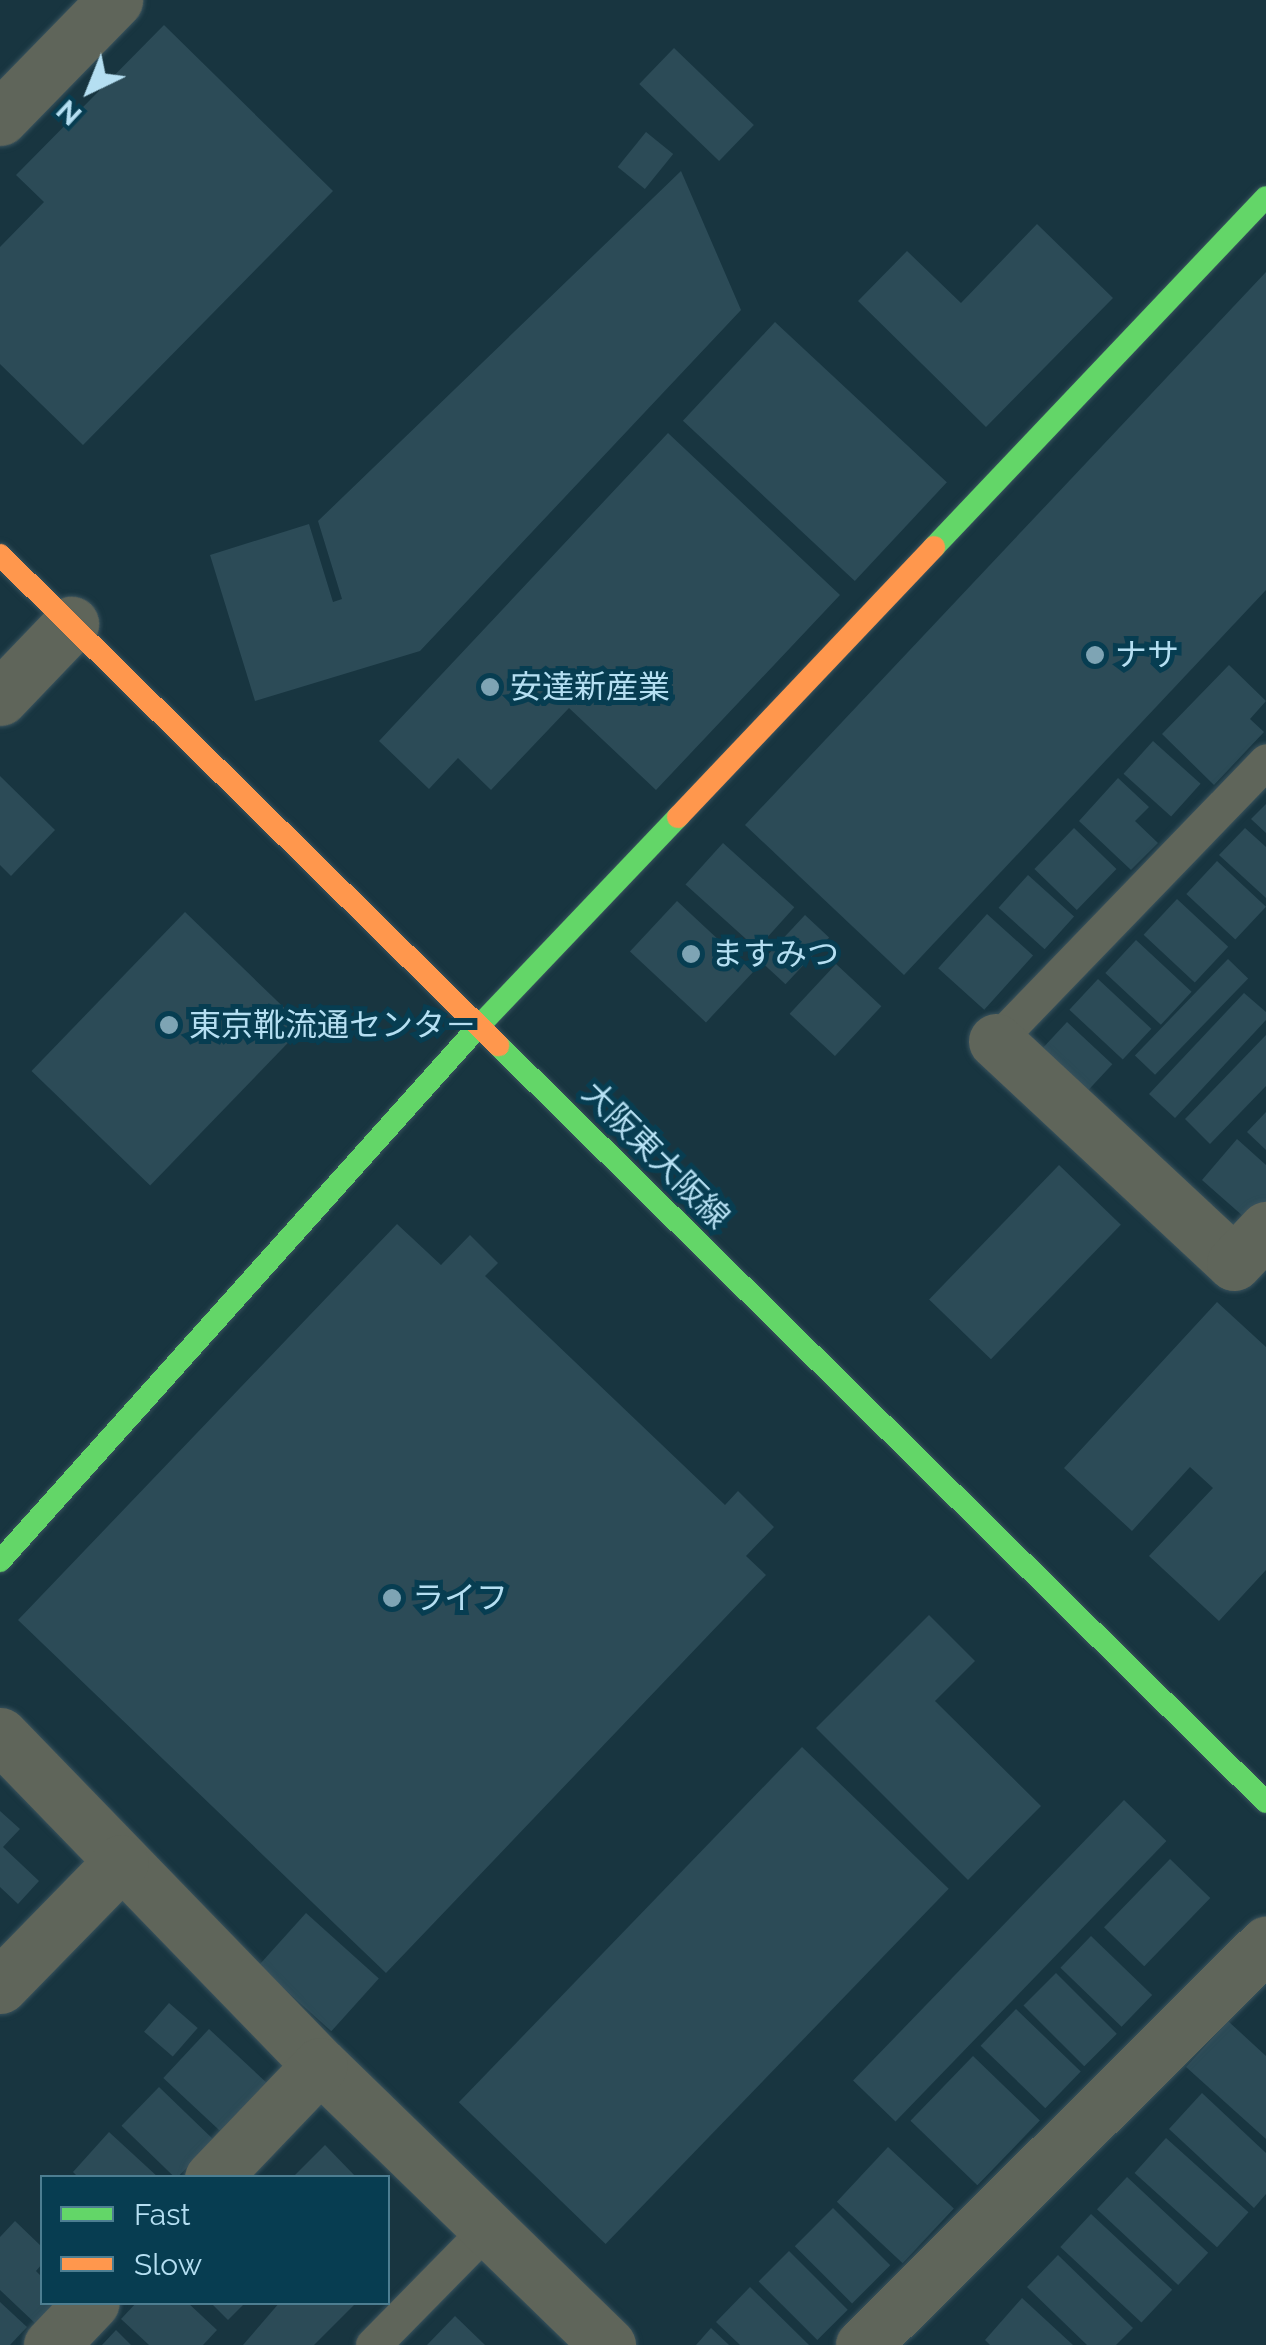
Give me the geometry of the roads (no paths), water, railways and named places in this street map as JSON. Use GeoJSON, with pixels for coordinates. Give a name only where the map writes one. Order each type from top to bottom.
{"type":"FeatureCollection","features":[{"type":"Feature","properties":{"kind":"street"},"geometry":{"type":"LineString","coordinates":[[0,118],[115,0]]}},
{"type":"Feature","properties":{"kind":"street"},"geometry":{"type":"LineString","coordinates":[[0,1562],[480,1026],[1266,197]]}},
{"type":"Feature","properties":{"kind":"street","name":"大阪東大阪線"},"geometry":{"type":"LineString","coordinates":[[0,556],[1266,1802]]}},
{"type":"Feature","properties":{"kind":"street"},"geometry":{"type":"LineString","coordinates":[[0,698],[70,624]]}},
{"type":"Feature","properties":{"kind":"street"},"geometry":{"type":"LineString","coordinates":[[996,1040],[1234,1264],[1266,1229]]}},
{"type":"Feature","properties":{"kind":"street"},"geometry":{"type":"LineString","coordinates":[[0,1735],[53,1785],[120,1862],[320,2065],[608,2345]]}},
{"type":"Feature","properties":{"kind":"street"},"geometry":{"type":"LineString","coordinates":[[0,1986],[120,1862]]}},
{"type":"Feature","properties":{"kind":"street"},"geometry":{"type":"LineString","coordinates":[[863,2345],[1266,1944]]}},
{"type":"Feature","properties":{"kind":"street"},"geometry":{"type":"LineString","coordinates":[[215,2175],[320,2065]]}},
{"type":"Feature","properties":{"kind":"street"},"geometry":{"type":"LineString","coordinates":[[52,2345],[89,2305]]}},
{"type":"Feature","properties":{"kind":"lane"},"geometry":{"type":"LineString","coordinates":[[996,1040],[1266,761]]}},
{"type":"Feature","properties":{"kind":"lane"},"geometry":{"type":"LineString","coordinates":[[373,2345],[488,2228]]}},
{"type":"Feature","properties":{"kind":"place","name":"ナサ"},"geometry":{"type":"Point","coordinates":[1095,655]}},
{"type":"Feature","properties":{"kind":"place","name":"安達新産業"},"geometry":{"type":"Point","coordinates":[490,687]}},
{"type":"Feature","properties":{"kind":"place","name":"ますみつ"},"geometry":{"type":"Point","coordinates":[691,954]}},
{"type":"Feature","properties":{"kind":"place","name":"東京靴流通センタ－"},"geometry":{"type":"Point","coordinates":[169,1025]}},
{"type":"Feature","properties":{"kind":"place","name":"ライフ"},"geometry":{"type":"Point","coordinates":[392,1598]}}]}
